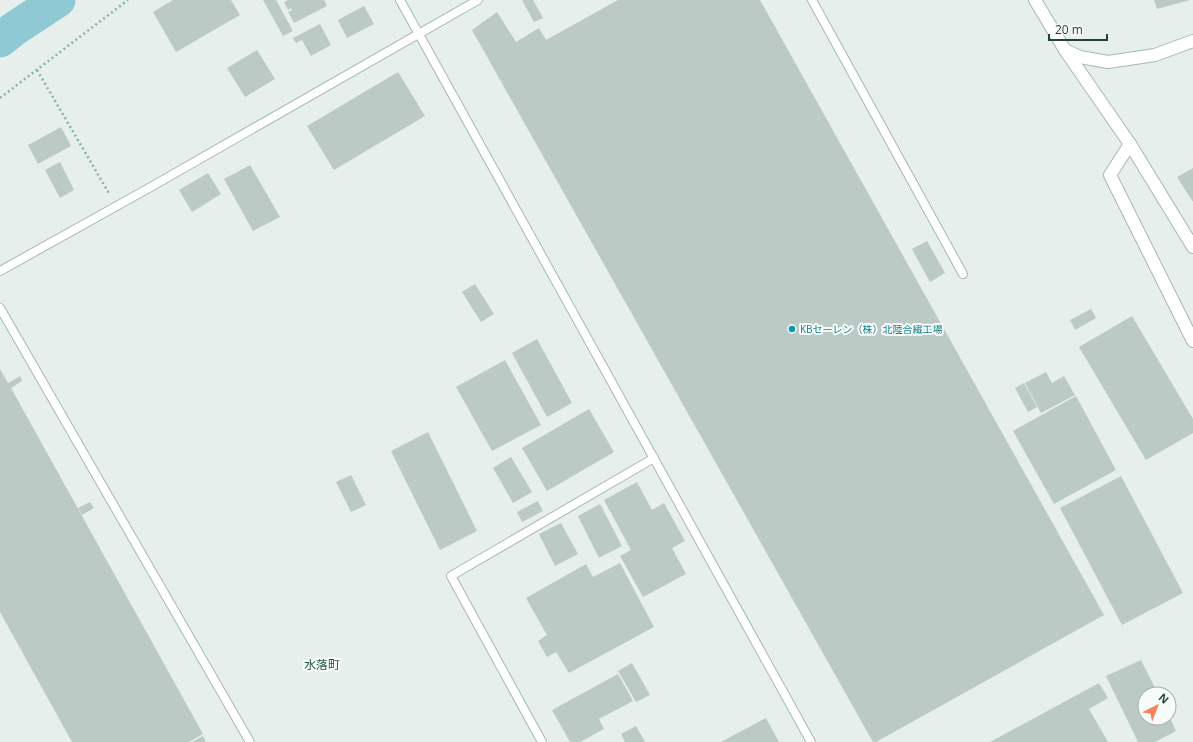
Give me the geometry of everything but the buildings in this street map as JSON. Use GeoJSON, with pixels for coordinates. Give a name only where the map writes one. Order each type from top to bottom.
{"type":"FeatureCollection","features":[{"type":"Feature","properties":{"kind":"street"},"geometry":{"type":"LineString","coordinates":[[1035,0],[1065,50],[1130,144],[1193,247]]}},
{"type":"Feature","properties":{"kind":"street"},"geometry":{"type":"LineString","coordinates":[[1065,50],[1080,57],[1108,62],[1155,55],[1193,41]]}},
{"type":"Feature","properties":{"kind":"street"},"geometry":{"type":"LineString","coordinates":[[1130,144],[1110,176],[1193,341]]}},
{"type":"Feature","properties":{"kind":"lane"},"geometry":{"type":"LineString","coordinates":[[400,0],[811,742]]}},
{"type":"Feature","properties":{"kind":"lane"},"geometry":{"type":"LineString","coordinates":[[0,270],[116,206],[478,0]]}},
{"type":"Feature","properties":{"kind":"lane"},"geometry":{"type":"LineString","coordinates":[[812,0],[963,274]]}},
{"type":"Feature","properties":{"kind":"lane"},"geometry":{"type":"LineString","coordinates":[[0,308],[250,742]]}},
{"type":"Feature","properties":{"kind":"lane"},"geometry":{"type":"LineString","coordinates":[[542,742],[451,576],[654,458]]}},
{"type":"Feature","properties":{"kind":"path"},"geometry":{"type":"LineString","coordinates":[[0,98],[128,0]]}},
{"type":"Feature","properties":{"kind":"path"},"geometry":{"type":"LineString","coordinates":[[37,70],[116,206]]}},
{"type":"Feature","properties":{"kind":"waterway"},"geometry":{"type":"LineString","coordinates":[[0,40],[58,0]]}},
{"type":"Feature","properties":{"kind":"place","name":"KBセーレン（株）北陸合繊工場"},"geometry":{"type":"Point","coordinates":[792,329]}},
{"type":"Feature","properties":{"kind":"district","name":"水落町"},"geometry":{"type":"Point","coordinates":[322,665]}}]}
